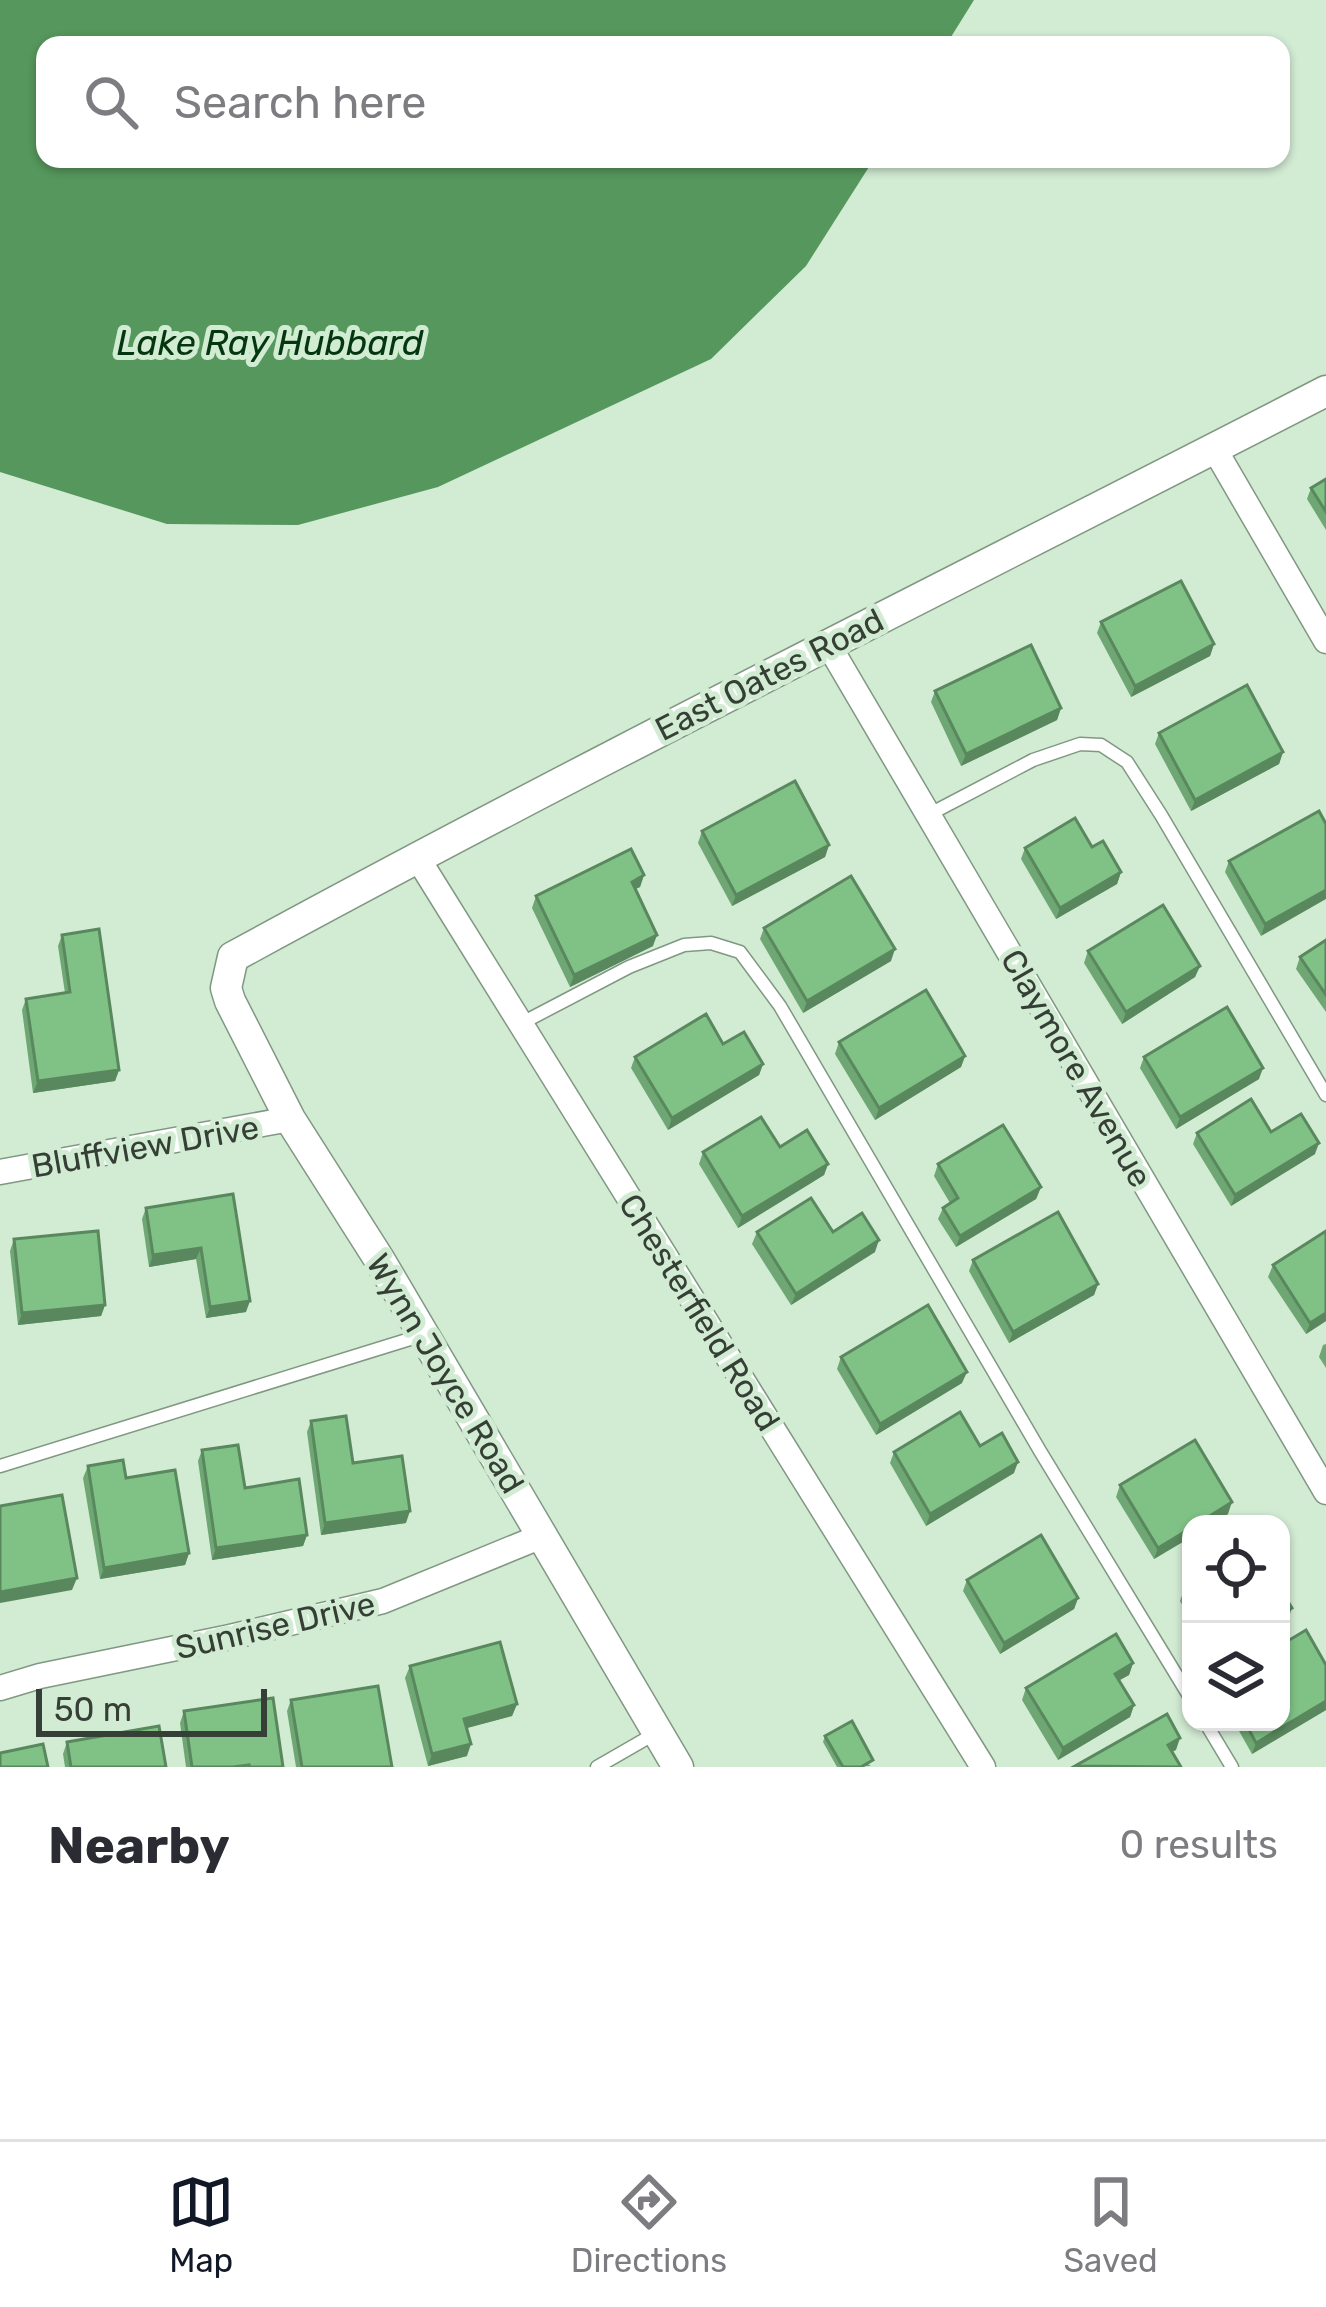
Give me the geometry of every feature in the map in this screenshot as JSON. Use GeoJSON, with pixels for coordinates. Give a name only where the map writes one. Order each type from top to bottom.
{"type":"FeatureCollection","features":[{"type":"Feature","properties":{"kind":"street","name":"East Oates Road"},"geometry":{"type":"LineString","coordinates":[[227,975],[233,957],[417,857],[1326,391]]}},
{"type":"Feature","properties":{"kind":"street"},"geometry":{"type":"LineString","coordinates":[[1214,448],[1317,604],[1326,641]]}},
{"type":"Feature","properties":{"kind":"street","name":"Claymore Avenue"},"geometry":{"type":"LineString","coordinates":[[828,644],[1326,1492]]}},
{"type":"Feature","properties":{"kind":"street","name":"Chesterfield Road"},"geometry":{"type":"LineString","coordinates":[[417,857],[983,1767]]}},
{"type":"Feature","properties":{"kind":"street","name":"Wynn Joyce Road"},"geometry":{"type":"LineString","coordinates":[[227,975],[230,1001],[290,1119],[380,1259],[678,1767]]}},
{"type":"Feature","properties":{"kind":"street","name":"Bluffview Drive"},"geometry":{"type":"LineString","coordinates":[[0,1172],[290,1119]]}},
{"type":"Feature","properties":{"kind":"street","name":"Sunrise Drive"},"geometry":{"type":"LineString","coordinates":[[0,1688],[383,1601],[542,1536]]}},
{"type":"Feature","properties":{"kind":"lane"},"geometry":{"type":"LineString","coordinates":[[928,814],[1034,760],[1080,744],[1100,745],[1127,762],[1326,1095]]}},
{"type":"Feature","properties":{"kind":"lane"},"geometry":{"type":"LineString","coordinates":[[520,1024],[684,945],[711,943],[740,952],[780,1006],[1182,1684]]}},
{"type":"Feature","properties":{"kind":"lane"},"geometry":{"type":"LineString","coordinates":[[0,1466],[424,1335]]}},
{"type":"Feature","properties":{"kind":"lane"},"geometry":{"type":"LineString","coordinates":[[1210,1731],[1232,1767]]}},
{"type":"Feature","properties":{"kind":"lane"},"geometry":{"type":"LineString","coordinates":[[597,1767],[658,1732]]}},
{"type":"Feature","properties":{"kind":"water","name":"Lake Ray Hubbard"},"geometry":{"type":"Polygon","coordinates":[[[0,0],[974,0],[952,36],[36,36],[36,168],[868,168],[806,266],[711,359],[438,487],[298,525],[167,524],[0,472],[0,0]]]}},
{"type":"Feature","properties":{"kind":"building"},"geometry":{"type":"Polygon","coordinates":[[[1326,479],[1326,512],[1311,488],[1326,479]]]}},
{"type":"Feature","properties":{"kind":"building"},"geometry":{"type":"Polygon","coordinates":[[[1181,581],[1214,644],[1135,686],[1101,622],[1181,581]]]}},
{"type":"Feature","properties":{"kind":"building"},"geometry":{"type":"Polygon","coordinates":[[[1031,645],[1061,708],[966,754],[935,691],[1031,645]]]}},
{"type":"Feature","properties":{"kind":"building"},"geometry":{"type":"Polygon","coordinates":[[[1247,685],[1283,752],[1195,800],[1159,733],[1247,685]]]}},
{"type":"Feature","properties":{"kind":"building"},"geometry":{"type":"Polygon","coordinates":[[[795,781],[829,845],[736,895],[702,831],[795,781]]]}},
{"type":"Feature","properties":{"kind":"building"},"geometry":{"type":"Polygon","coordinates":[[[1319,811],[1326,824],[1326,890],[1265,924],[1229,861],[1319,811]]]}},
{"type":"Feature","properties":{"kind":"building"},"geometry":{"type":"Polygon","coordinates":[[[1075,818],[1092,847],[1103,841],[1121,872],[1060,908],[1025,848],[1075,818]]]}},
{"type":"Feature","properties":{"kind":"building"},"geometry":{"type":"Polygon","coordinates":[[[631,849],[644,875],[632,882],[657,935],[574,975],[536,896],[631,849]]]}},
{"type":"Feature","properties":{"kind":"building"},"geometry":{"type":"Polygon","coordinates":[[[851,876],[895,949],[807,1001],[764,928],[851,876]]]}},
{"type":"Feature","properties":{"kind":"building"},"geometry":{"type":"Polygon","coordinates":[[[1163,905],[1200,966],[1126,1012],[1088,951],[1163,905]]]}},
{"type":"Feature","properties":{"kind":"building"},"geometry":{"type":"Polygon","coordinates":[[[99,929],[119,1070],[38,1081],[26,999],[70,992],[62,935],[99,929]]]}},
{"type":"Feature","properties":{"kind":"building"},"geometry":{"type":"Polygon","coordinates":[[[1326,940],[1326,995],[1300,957],[1326,940]]]}},
{"type":"Feature","properties":{"kind":"building"},"geometry":{"type":"Polygon","coordinates":[[[926,990],[965,1056],[879,1108],[839,1042],[926,990]]]}},
{"type":"Feature","properties":{"kind":"building"},"geometry":{"type":"Polygon","coordinates":[[[1227,1007],[1263,1068],[1180,1117],[1144,1057],[1227,1007]]]}},
{"type":"Feature","properties":{"kind":"building"},"geometry":{"type":"Polygon","coordinates":[[[706,1014],[723,1044],[744,1032],[763,1064],[672,1118],[635,1057],[706,1014]]]}},
{"type":"Feature","properties":{"kind":"building"},"geometry":{"type":"Polygon","coordinates":[[[1251,1099],[1271,1132],[1301,1114],[1319,1143],[1235,1195],[1197,1133],[1251,1099]]]}},
{"type":"Feature","properties":{"kind":"building"},"geometry":{"type":"Polygon","coordinates":[[[761,1117],[780,1147],[807,1130],[828,1164],[742,1216],[703,1152],[761,1117]]]}},
{"type":"Feature","properties":{"kind":"building"},"geometry":{"type":"Polygon","coordinates":[[[1003,1125],[1041,1187],[960,1236],[943,1208],[958,1198],[938,1164],[1003,1125]]]}},
{"type":"Feature","properties":{"kind":"building"},"geometry":{"type":"Polygon","coordinates":[[[233,1194],[250,1301],[210,1307],[201,1248],[153,1255],[146,1208],[233,1194]]]}},
{"type":"Feature","properties":{"kind":"building"},"geometry":{"type":"Polygon","coordinates":[[[811,1198],[833,1232],[862,1213],[879,1240],[796,1294],[757,1232],[811,1198]]]}},
{"type":"Feature","properties":{"kind":"building"},"geometry":{"type":"Polygon","coordinates":[[[1058,1212],[1098,1284],[1013,1332],[973,1260],[1058,1212]]]}},
{"type":"Feature","properties":{"kind":"building"},"geometry":{"type":"Polygon","coordinates":[[[98,1231],[105,1305],[22,1313],[14,1239],[98,1231]]]}},
{"type":"Feature","properties":{"kind":"building"},"geometry":{"type":"Polygon","coordinates":[[[1326,1231],[1326,1313],[1310,1323],[1273,1265],[1326,1231]]]}},
{"type":"Feature","properties":{"kind":"building"},"geometry":{"type":"Polygon","coordinates":[[[928,1305],[967,1372],[880,1424],[841,1357],[928,1305]]]}},
{"type":"Feature","properties":{"kind":"building"},"geometry":{"type":"Polygon","coordinates":[[[960,1412],[980,1446],[1002,1433],[1018,1462],[930,1514],[894,1452],[960,1412]]]}},
{"type":"Feature","properties":{"kind":"building"},"geometry":{"type":"Polygon","coordinates":[[[346,1416],[353,1463],[402,1456],[410,1511],[325,1523],[311,1421],[346,1416]]]}},
{"type":"Feature","properties":{"kind":"building"},"geometry":{"type":"Polygon","coordinates":[[[1195,1440],[1232,1502],[1211,1515],[1182,1515],[1182,1533],[1158,1548],[1120,1485],[1195,1440]]]}},
{"type":"Feature","properties":{"kind":"building"},"geometry":{"type":"Polygon","coordinates":[[[238,1445],[245,1488],[299,1479],[307,1535],[216,1548],[202,1450],[238,1445]]]}},
{"type":"Feature","properties":{"kind":"building"},"geometry":{"type":"Polygon","coordinates":[[[123,1460],[126,1478],[175,1470],[189,1553],[104,1568],[88,1466],[123,1460]]]}},
{"type":"Feature","properties":{"kind":"building"},"geometry":{"type":"Polygon","coordinates":[[[62,1495],[77,1578],[0,1592],[0,1506],[62,1495]]]}},
{"type":"Feature","properties":{"kind":"building"},"geometry":{"type":"Polygon","coordinates":[[[1041,1535],[1078,1598],[1004,1643],[967,1580],[1041,1535]]]}},
{"type":"Feature","properties":{"kind":"building"},"geometry":{"type":"Polygon","coordinates":[[[1306,1630],[1326,1665],[1326,1701],[1290,1723],[1290,1640],[1306,1630]]]}},
{"type":"Feature","properties":{"kind":"building"},"geometry":{"type":"Polygon","coordinates":[[[1116,1634],[1133,1663],[1115,1674],[1134,1705],[1063,1748],[1026,1688],[1116,1634]]]}},
{"type":"Feature","properties":{"kind":"building"},"geometry":{"type":"Polygon","coordinates":[[[500,1642],[517,1704],[464,1719],[471,1744],[432,1754],[410,1666],[500,1642]]]}},
{"type":"Feature","properties":{"kind":"building"},"geometry":{"type":"Polygon","coordinates":[[[378,1686],[392,1767],[302,1767],[291,1700],[378,1686]]]}},
{"type":"Feature","properties":{"kind":"building"},"geometry":{"type":"Polygon","coordinates":[[[273,1698],[283,1767],[192,1767],[184,1711],[273,1698]]]}},
{"type":"Feature","properties":{"kind":"building"},"geometry":{"type":"Polygon","coordinates":[[[1167,1714],[1180,1738],[1168,1745],[1181,1767],[1075,1766],[1167,1714]]]}},
{"type":"Feature","properties":{"kind":"building"},"geometry":{"type":"Polygon","coordinates":[[[852,1721],[873,1760],[861,1767],[843,1767],[825,1736],[852,1721]]]}},
{"type":"Feature","properties":{"kind":"building"},"geometry":{"type":"Polygon","coordinates":[[[159,1726],[166,1767],[71,1767],[67,1742],[159,1726]]]}},
{"type":"Feature","properties":{"kind":"building"},"geometry":{"type":"Polygon","coordinates":[[[1250,1731],[1276,1731],[1256,1743],[1250,1731]]]}},
{"type":"Feature","properties":{"kind":"building"},"geometry":{"type":"Polygon","coordinates":[[[43,1744],[48,1767],[0,1767],[0,1753],[43,1744]]]}}]}
